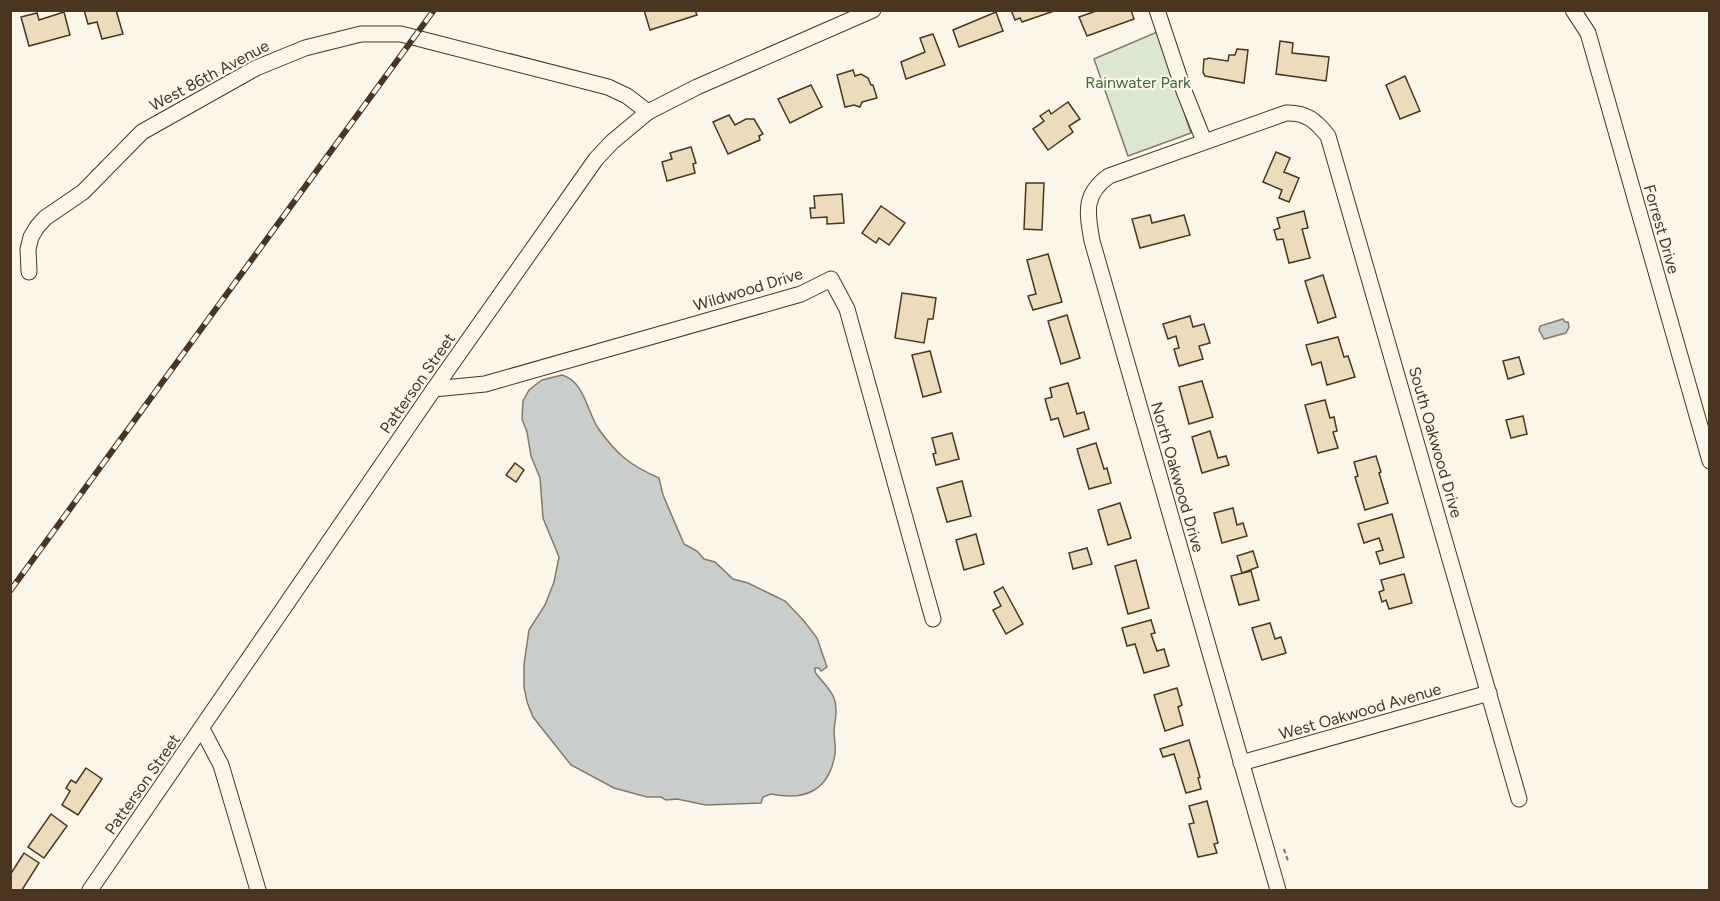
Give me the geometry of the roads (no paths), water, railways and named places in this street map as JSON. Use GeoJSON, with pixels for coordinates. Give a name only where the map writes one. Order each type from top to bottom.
{"type":"FeatureCollection","features":[{"type":"Feature","properties":{"kind":"street","name":"Patterson Street"},"geometry":{"type":"LineString","coordinates":[[90,891],[434,389],[596,159],[612,142],[648,112],[697,87],[873,10]]}},
{"type":"Feature","properties":{"kind":"street"},"geometry":{"type":"LineString","coordinates":[[1157,10],[1184,91],[1204,141]]}},
{"type":"Feature","properties":{"kind":"street","name":"Forrest Drive"},"geometry":{"type":"LineString","coordinates":[[1573,10],[1588,33],[1710,461]]}},
{"type":"Feature","properties":{"kind":"street","name":"West 86th Avenue"},"geometry":{"type":"LineString","coordinates":[[29,272],[27,249],[37,227],[45,218],[84,192],[142,132],[256,68],[297,51],[360,34],[401,33],[608,87],[627,96],[648,112]]}},
{"type":"Feature","properties":{"kind":"street","name":"North Oakwood Drive"},"geometry":{"type":"LineString","coordinates":[[1278,891],[1095,252],[1087,215],[1090,197],[1098,183],[1108,176],[1286,113],[1296,112]]}},
{"type":"Feature","properties":{"kind":"street","name":"South Oakwood Drive"},"geometry":{"type":"LineString","coordinates":[[1296,112],[1310,117],[1321,127],[1334,150],[1519,799]]}},
{"type":"Feature","properties":{"kind":"street","name":"Wildwood Drive"},"geometry":{"type":"LineString","coordinates":[[434,389],[485,384],[801,294],[831,279],[848,309],[933,619]]}},
{"type":"Feature","properties":{"kind":"street","name":"West Oakwood Avenue"},"geometry":{"type":"LineString","coordinates":[[1241,763],[1489,693]]}},
{"type":"Feature","properties":{"kind":"street"},"geometry":{"type":"LineString","coordinates":[[202,729],[220,765],[258,891]]}},
{"type":"Feature","properties":{"kind":"railway"},"geometry":{"type":"LineString","coordinates":[[10,591],[434,10]]}},
{"type":"Feature","properties":{"kind":"park label","name":"Rainwater Park"},"geometry":{"type":"Point","coordinates":[1138,82]}}]}
